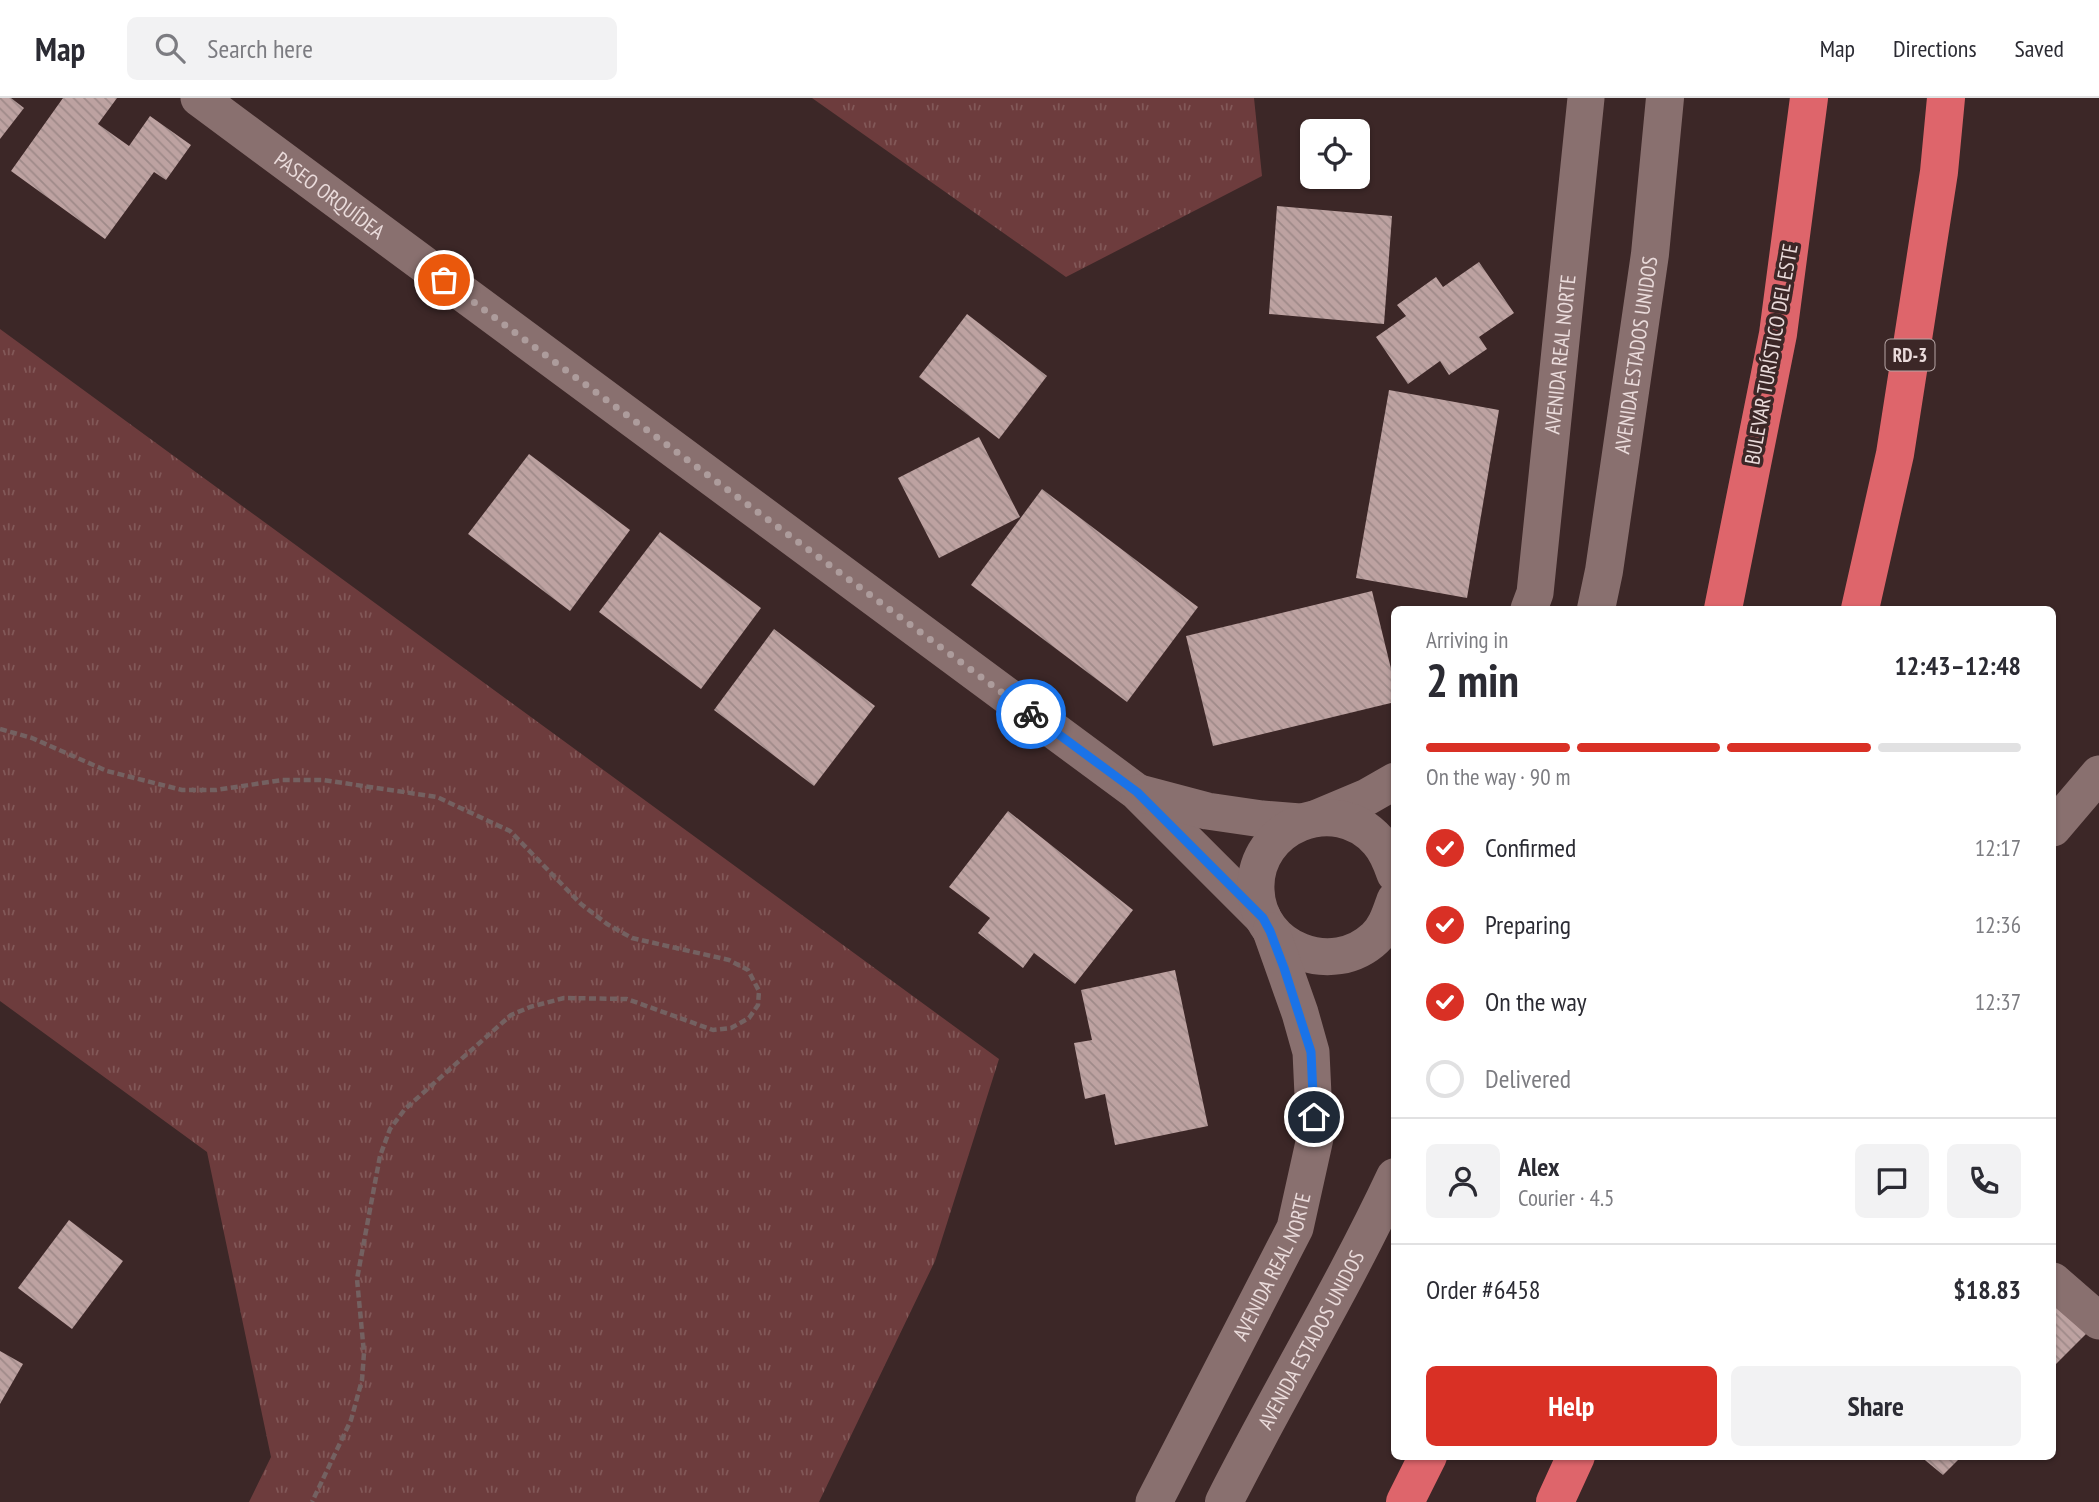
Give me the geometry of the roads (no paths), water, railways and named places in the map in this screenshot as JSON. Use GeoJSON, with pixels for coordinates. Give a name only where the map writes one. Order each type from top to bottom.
{"type":"FeatureCollection","features":[{"type":"Feature","properties":{"kind":"highway","name":"BULEVAR TURÍSTICO DEL ESTE"},"geometry":{"type":"LineString","coordinates":[[1724,606],[1778,334],[1809,98]]}},
{"type":"Feature","properties":{"kind":"highway","name":"RD-3"},"geometry":{"type":"LineString","coordinates":[[1861,606],[1895,454],[1940,172],[1946,98]]}},
{"type":"Feature","properties":{"kind":"highway"},"geometry":{"type":"LineString","coordinates":[[1405,1502],[1426,1460]]}},
{"type":"Feature","properties":{"kind":"highway"},"geometry":{"type":"LineString","coordinates":[[1556,1501],[1574,1460]]}},
{"type":"Feature","properties":{"kind":"street","name":"PASEO ORQUÍDEA"},"geometry":{"type":"LineString","coordinates":[[199,98],[1137,792]]}},
{"type":"Feature","properties":{"kind":"street","name":"AVENIDA REAL NORTE"},"geometry":{"type":"LineString","coordinates":[[1530,606],[1535,593],[1586,98]]}},
{"type":"Feature","properties":{"kind":"street","name":"AVENIDA ESTADOS UNIDOS"},"geometry":{"type":"LineString","coordinates":[[1597,606],[1650,254],[1665,98]]}},
{"type":"Feature","properties":{"kind":"street"},"geometry":{"type":"LineString","coordinates":[[2056,824],[2099,774]]}},
{"type":"Feature","properties":{"kind":"street"},"geometry":{"type":"LineString","coordinates":[[1306,821],[1367,797],[1391,783]]}},
{"type":"Feature","properties":{"kind":"street"},"geometry":{"type":"LineString","coordinates":[[1137,792],[1207,811],[1262,819],[1306,821],[1327,817],[1354,823],[1377,839],[1391,863]]}},
{"type":"Feature","properties":{"kind":"street"},"geometry":{"type":"LineString","coordinates":[[1137,792],[1289,947],[1311,956],[1335,958],[1385,943],[1391,913]]}},
{"type":"Feature","properties":{"kind":"street"},"geometry":{"type":"LineString","coordinates":[[1377,839],[1391,800]]}},
{"type":"Feature","properties":{"kind":"street","name":"AVENIDA REAL NORTE"},"geometry":{"type":"LineString","coordinates":[[1154,1502],[1295,1228],[1315,1138],[1311,1052],[1300,1013],[1260,912],[1255,891],[1258,869],[1267,849],[1281,833],[1306,821]]}},
{"type":"Feature","properties":{"kind":"street"},"geometry":{"type":"LineString","coordinates":[[1300,1013],[1315,982],[1335,958]]}},
{"type":"Feature","properties":{"kind":"street","name":"AVENIDA ESTADOS UNIDOS"},"geometry":{"type":"LineString","coordinates":[[1224,1502],[1391,1185]]}},
{"type":"Feature","properties":{"kind":"street"},"geometry":{"type":"LineString","coordinates":[[2056,1284],[2099,1321]]}}]}
